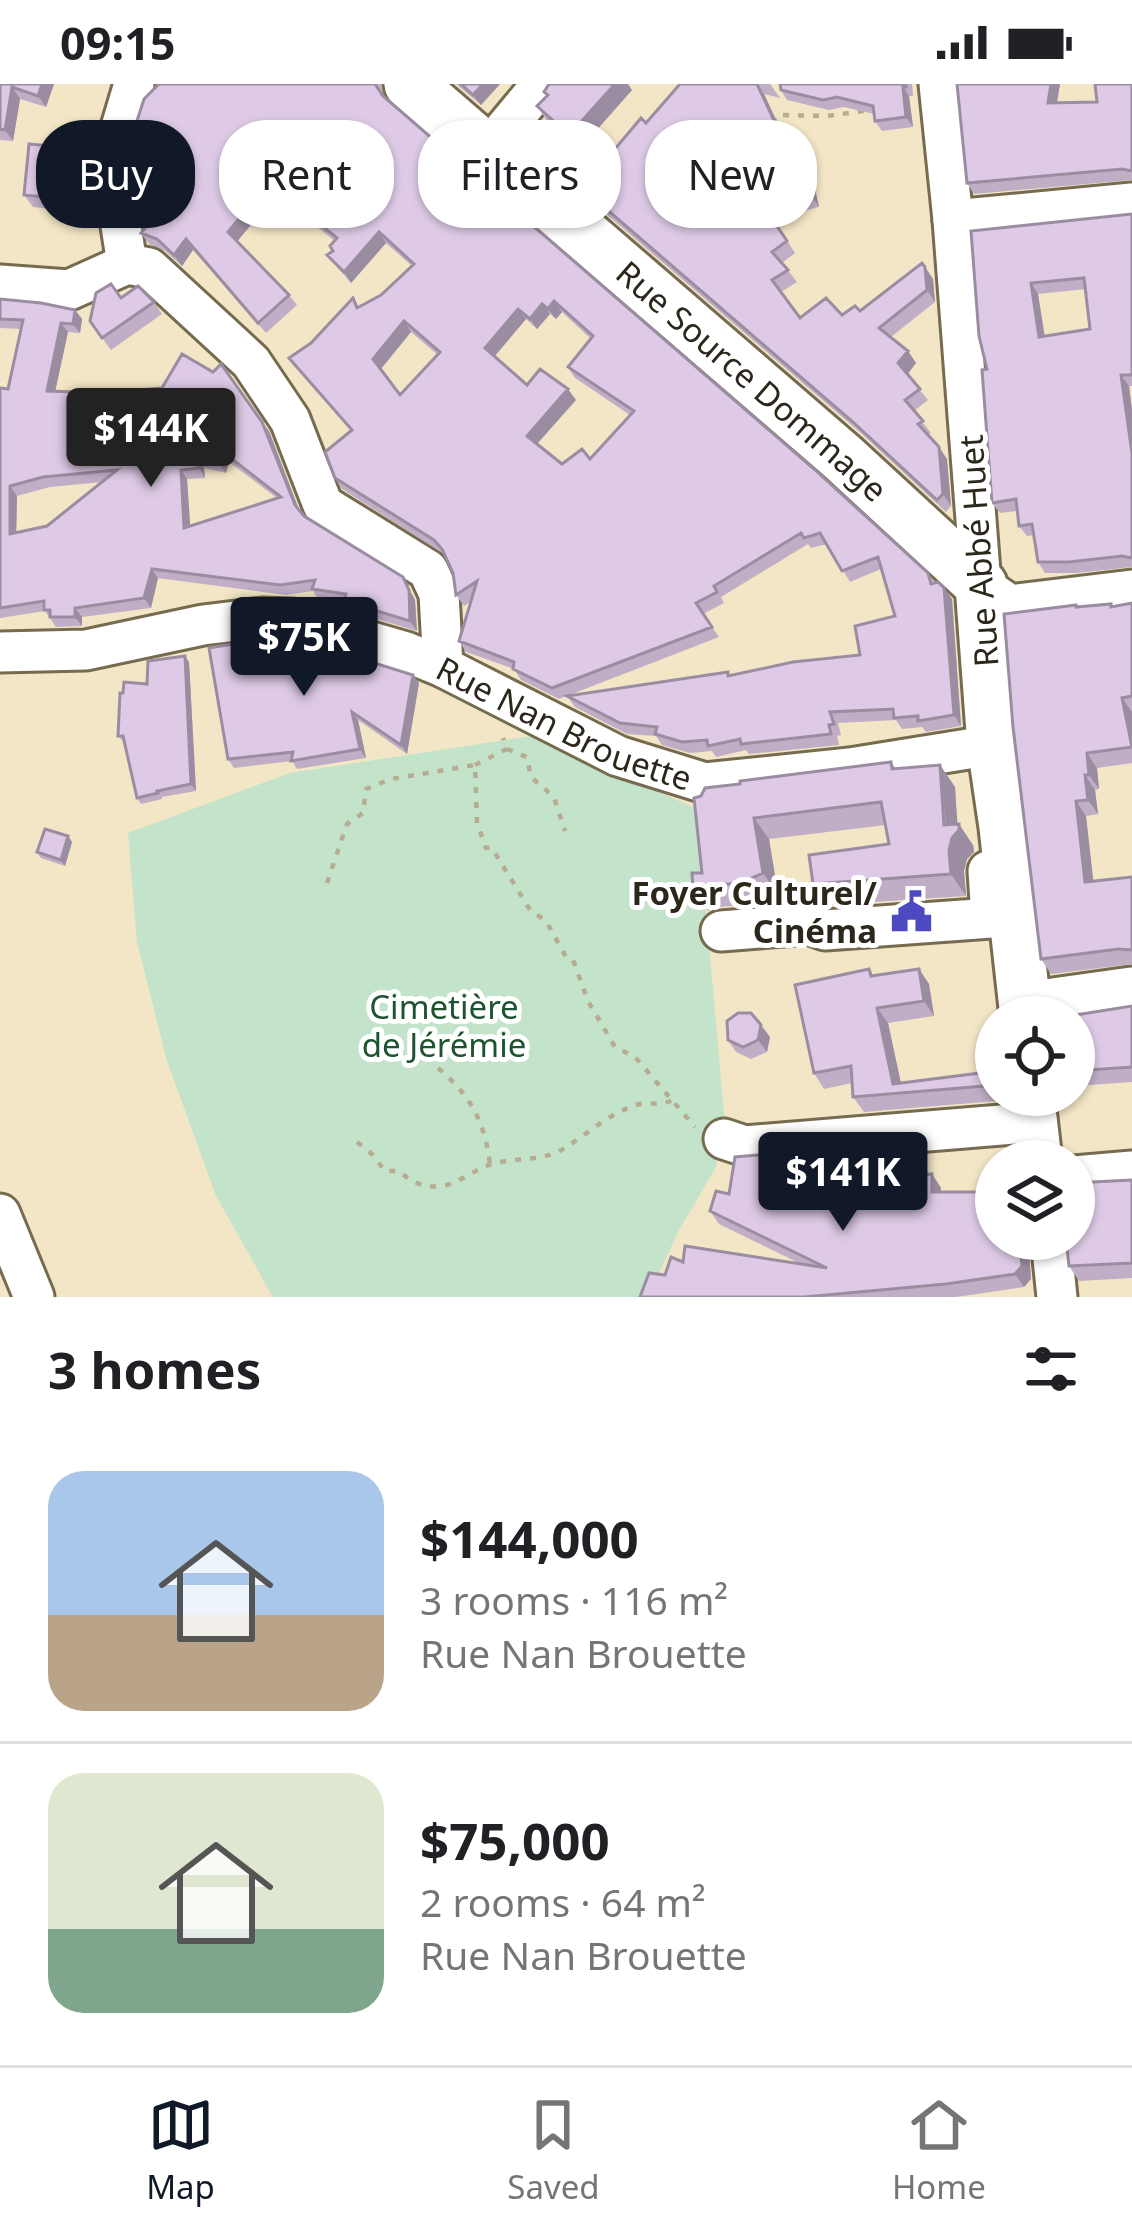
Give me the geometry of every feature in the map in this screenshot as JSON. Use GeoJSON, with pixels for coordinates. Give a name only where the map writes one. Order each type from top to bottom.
{"type":"FeatureCollection","features":[{"type":"Feature","properties":{"kind":"main road","name":"Rue Source Dommage"},"geometry":{"type":"LineString","coordinates":[[410,84],[452,120]]}},
{"type":"Feature","properties":{"kind":"main road","name":"Rue Source Dommage"},"geometry":{"type":"LineString","coordinates":[[577,228],[842,457],[981,585]]}},
{"type":"Feature","properties":{"kind":"main road","name":"Rue Abbé Huet"},"geometry":{"type":"LineString","coordinates":[[981,585],[993,745],[1024,996]]}},
{"type":"Feature","properties":{"kind":"main road"},"geometry":{"type":"LineString","coordinates":[[1095,1000],[1132,993]]}},
{"type":"Feature","properties":{"kind":"street"},"geometry":{"type":"LineString","coordinates":[[127,264],[116,194],[119,134],[134,84]]}},
{"type":"Feature","properties":{"kind":"street"},"geometry":{"type":"LineString","coordinates":[[512,120],[542,84]]}},
{"type":"Feature","properties":{"kind":"street","name":"Rue Abbé Huet"},"geometry":{"type":"LineString","coordinates":[[939,84],[981,585]]}},
{"type":"Feature","properties":{"kind":"street"},"geometry":{"type":"LineString","coordinates":[[953,220],[1132,203]]}},
{"type":"Feature","properties":{"kind":"street"},"geometry":{"type":"LineString","coordinates":[[0,285],[69,290],[127,264],[149,268],[251,362],[290,419],[323,505],[428,570],[439,594],[443,667]]}},
{"type":"Feature","properties":{"kind":"street"},"geometry":{"type":"LineString","coordinates":[[981,585],[1010,605],[1132,590]]}},
{"type":"Feature","properties":{"kind":"street","name":"Rue Nan Brouette"},"geometry":{"type":"LineString","coordinates":[[0,652],[86,650],[203,625],[262,618],[292,620],[443,667],[618,756],[704,783],[850,768],[993,745]]}},
{"type":"Feature","properties":{"kind":"street"},"geometry":{"type":"LineString","coordinates":[[722,931],[809,924],[825,930],[991,918],[987,835],[1005,827]]}},
{"type":"Feature","properties":{"kind":"street"},"geometry":{"type":"LineString","coordinates":[[724,1139],[745,1146],[1038,1126]]}},
{"type":"Feature","properties":{"kind":"street"},"geometry":{"type":"LineString","coordinates":[[1095,1174],[1132,1171]]}},
{"type":"Feature","properties":{"kind":"street"},"geometry":{"type":"LineString","coordinates":[[0,1214],[34,1297]]}},
{"type":"Feature","properties":{"kind":"street"},"geometry":{"type":"LineString","coordinates":[[1054,1260],[1058,1297]]}},
{"type":"Feature","properties":{"kind":"path"},"geometry":{"type":"LineString","coordinates":[[775,120],[778,115],[865,111]]}},
{"type":"Feature","properties":{"kind":"path"},"geometry":{"type":"LineString","coordinates":[[501,697],[499,728],[507,749],[527,757],[532,777],[554,797],[565,831]]}},
{"type":"Feature","properties":{"kind":"path"},"geometry":{"type":"LineString","coordinates":[[327,883],[347,824],[363,813],[366,789],[391,779],[475,765],[507,749]]}},
{"type":"Feature","properties":{"kind":"path"},"geometry":{"type":"LineString","coordinates":[[475,765],[477,824],[486,848],[492,848],[530,910],[546,921],[573,961],[588,1001],[616,1047],[635,1057],[699,1131],[724,1139]]}},
{"type":"Feature","properties":{"kind":"path"},"geometry":{"type":"LineString","coordinates":[[438,1068],[471,1100],[487,1141],[490,1165]]}},
{"type":"Feature","properties":{"kind":"path"},"geometry":{"type":"LineString","coordinates":[[358,1142],[385,1171],[399,1171],[412,1184],[444,1186],[490,1165],[529,1161],[561,1151],[616,1114],[641,1103],[660,1105],[672,1100]]}},
{"type":"Feature","properties":{"kind":"green space","name":"Cimetière de Jérémie"},"geometry":{"type":"Polygon","coordinates":[[[532,736],[697,809],[725,1124],[716,1167],[648,1297],[273,1297],[216,1196],[167,1061],[137,942],[128,833],[290,773],[532,736]]]}},
{"type":"Feature","properties":{"kind":"building"},"geometry":{"type":"Polygon","coordinates":[[[0,84],[42,84],[38,96],[12,87],[5,130],[0,129],[0,84]]]}},
{"type":"Feature","properties":{"kind":"building"},"geometry":{"type":"Polygon","coordinates":[[[159,84],[375,84],[418,126],[418,228],[536,228],[814,469],[928,573],[931,584],[938,582],[944,588],[954,715],[918,721],[918,716],[894,718],[893,709],[830,712],[831,734],[741,744],[740,739],[708,746],[707,740],[682,742],[655,734],[657,727],[620,723],[567,696],[860,655],[855,626],[895,616],[878,557],[842,571],[820,533],[804,538],[801,533],[714,586],[717,592],[696,603],[712,627],[552,688],[513,669],[514,662],[459,641],[477,581],[456,595],[453,573],[434,540],[335,478],[325,452],[352,430],[289,358],[311,343],[353,298],[357,308],[381,295],[414,264],[379,232],[344,272],[327,255],[337,238],[325,228],[394,228],[394,120],[219,120],[219,228],[231,228],[228,232],[289,295],[258,323],[186,239],[174,255],[157,239],[141,233],[145,228],[195,228],[195,120],[137,120],[144,99],[159,84]],[[554,301],[548,309],[542,304],[530,319],[518,309],[485,348],[527,385],[540,369],[568,389],[527,436],[562,464],[582,449],[590,459],[634,411],[568,367],[593,336],[554,301]],[[404,321],[373,359],[400,395],[440,352],[404,321]]]}},
{"type":"Feature","properties":{"kind":"building"},"geometry":{"type":"Polygon","coordinates":[[[461,84],[483,84],[473,95],[461,84]]]}},
{"type":"Feature","properties":{"kind":"building"},"geometry":{"type":"Polygon","coordinates":[[[549,84],[615,84],[583,120],[552,120],[537,106],[548,95],[544,92],[549,84]]]}},
{"type":"Feature","properties":{"kind":"building"},"geometry":{"type":"Polygon","coordinates":[[[680,84],[757,84],[774,120],[649,120],[680,84]]]}},
{"type":"Feature","properties":{"kind":"building"},"geometry":{"type":"Polygon","coordinates":[[[780,84],[906,84],[906,117],[875,121],[873,106],[837,97],[823,100],[781,90],[780,84]]]}},
{"type":"Feature","properties":{"kind":"building"},"geometry":{"type":"Polygon","coordinates":[[[957,84],[1051,84],[1048,103],[1097,102],[1095,84],[1132,84],[1132,171],[967,183],[957,84]]]}},
{"type":"Feature","properties":{"kind":"building"},"geometry":{"type":"Polygon","coordinates":[[[641,118],[645,122],[645,228],[778,228],[787,241],[772,252],[788,270],[772,280],[800,318],[826,298],[842,315],[855,306],[860,311],[922,263],[927,290],[879,328],[908,351],[898,363],[920,389],[905,400],[939,447],[943,494],[937,500],[621,222],[621,142],[641,118]]]}},
{"type":"Feature","properties":{"kind":"building"},"geometry":{"type":"Polygon","coordinates":[[[29,144],[36,145],[36,196],[24,195],[29,144]]]}},
{"type":"Feature","properties":{"kind":"building"},"geometry":{"type":"Polygon","coordinates":[[[1132,214],[1132,375],[1121,375],[1132,453],[1132,558],[1038,562],[1032,524],[1019,526],[1016,499],[992,503],[982,370],[987,369],[979,336],[971,231],[1132,214]],[[1084,278],[1031,283],[1039,337],[1090,329],[1084,278]]]}},
{"type":"Feature","properties":{"kind":"building"},"geometry":{"type":"Polygon","coordinates":[[[111,284],[121,298],[138,286],[154,302],[102,338],[90,321],[96,293],[111,284]]]}},
{"type":"Feature","properties":{"kind":"building"},"geometry":{"type":"Polygon","coordinates":[[[0,299],[75,310],[73,324],[61,323],[47,391],[162,388],[182,354],[213,372],[221,364],[262,422],[295,505],[304,516],[403,577],[409,590],[410,621],[344,601],[346,594],[312,589],[315,580],[280,585],[152,569],[144,598],[75,608],[75,617],[50,617],[44,601],[0,608],[0,388],[8,389],[23,320],[0,319],[0,299]],[[223,452],[219,464],[198,459],[199,468],[181,470],[184,528],[281,497],[223,452]],[[117,470],[43,477],[10,486],[10,534],[47,526],[117,470]]]}},
{"type":"Feature","properties":{"kind":"building"},"geometry":{"type":"Polygon","coordinates":[[[1132,603],[1132,696],[1122,698],[1132,747],[1087,753],[1088,800],[1076,801],[1085,882],[1132,877],[1132,950],[1041,959],[1004,614],[1132,603]]]}},
{"type":"Feature","properties":{"kind":"building"},"geometry":{"type":"Polygon","coordinates":[[[294,638],[413,675],[401,745],[352,712],[360,749],[291,761],[293,752],[228,759],[209,648],[251,641],[253,649],[291,647],[294,638]]]}},
{"type":"Feature","properties":{"kind":"building"},"geometry":{"type":"Polygon","coordinates":[[[185,656],[191,784],[137,798],[123,736],[118,736],[120,693],[124,682],[147,684],[148,661],[185,656]]]}},
{"type":"Feature","properties":{"kind":"building"},"geometry":{"type":"Polygon","coordinates":[[[891,762],[892,769],[940,765],[944,825],[959,824],[949,850],[951,874],[813,884],[809,855],[889,844],[881,802],[754,818],[763,873],[752,882],[693,890],[692,873],[702,873],[694,798],[705,788],[891,762]]]}},
{"type":"Feature","properties":{"kind":"building"},"geometry":{"type":"Polygon","coordinates":[[[45,829],[68,836],[61,860],[37,852],[45,829]]]}},
{"type":"Feature","properties":{"kind":"building"},"geometry":{"type":"Polygon","coordinates":[[[869,969],[871,976],[919,969],[924,1001],[877,1008],[893,1084],[975,1074],[975,1087],[853,1097],[851,1066],[814,1073],[795,985],[869,969]]]}},
{"type":"Feature","properties":{"kind":"building"},"geometry":{"type":"Polygon","coordinates":[[[1132,1006],[1132,1067],[1095,1070],[1095,1012],[1132,1006]]]}},
{"type":"Feature","properties":{"kind":"building"},"geometry":{"type":"Polygon","coordinates":[[[738,1013],[751,1013],[761,1025],[758,1040],[743,1047],[728,1040],[727,1021],[738,1013]]]}},
{"type":"Feature","properties":{"kind":"building"},"geometry":{"type":"Polygon","coordinates":[[[781,1153],[849,1172],[850,1165],[871,1167],[871,1171],[911,1171],[911,1176],[932,1174],[932,1192],[975,1192],[975,1260],[1021,1260],[1022,1266],[1015,1274],[946,1284],[804,1297],[640,1297],[649,1273],[665,1275],[671,1257],[683,1262],[685,1246],[827,1268],[710,1211],[716,1191],[729,1194],[735,1157],[781,1153]]]}},
{"type":"Feature","properties":{"kind":"building"},"geometry":{"type":"Polygon","coordinates":[[[1132,1180],[1132,1263],[1069,1266],[1068,1260],[1095,1260],[1095,1182],[1132,1180]]]}},
{"type":"Feature","properties":{"kind":"place","name":"Foyer Culturel/ Cinéma"},"geometry":{"type":"Point","coordinates":[911,911]}}]}
